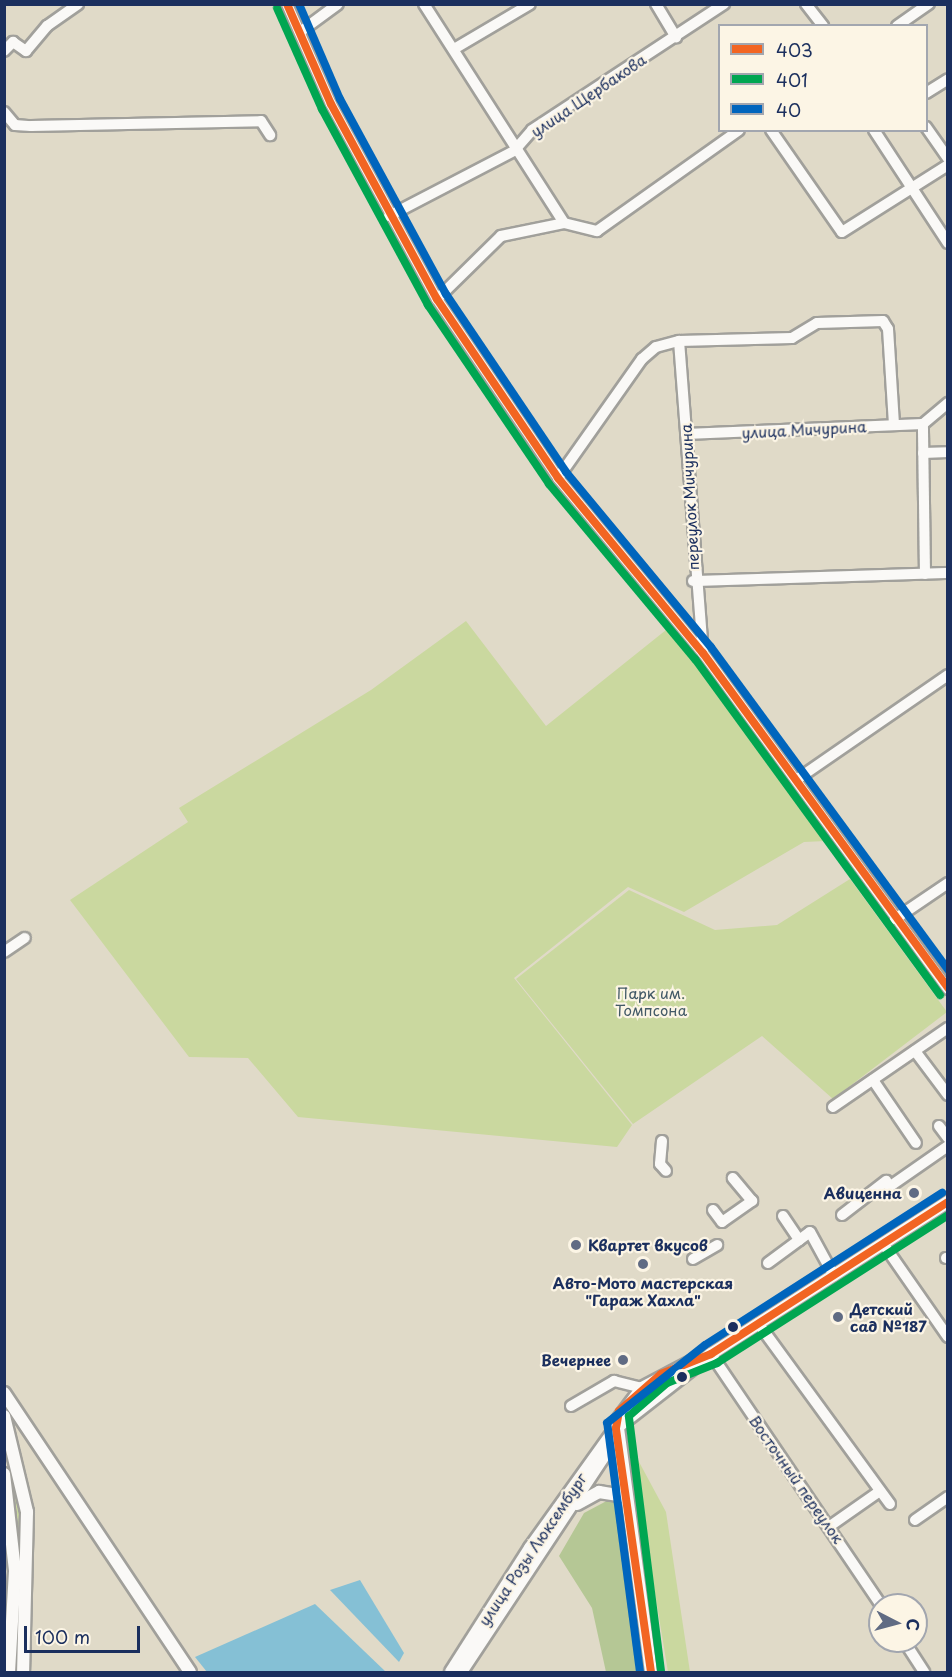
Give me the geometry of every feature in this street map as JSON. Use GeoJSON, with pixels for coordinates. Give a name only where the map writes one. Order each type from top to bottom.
{"type":"FeatureCollection","features":[{"type":"Feature","properties":{"kind":"main road","name":"улица Розы Люксембург"},"geometry":{"type":"LineString","coordinates":[[451,1672],[463,1664],[616,1428],[711,1354],[948,1202]]}},
{"type":"Feature","properties":{"kind":"main road"},"geometry":{"type":"LineString","coordinates":[[651,1672],[616,1428],[619,1411],[642,1388],[711,1354]]}},
{"type":"Feature","properties":{"kind":"main road"},"geometry":{"type":"LineString","coordinates":[[4,1393],[190,1672]]}},
{"type":"Feature","properties":{"kind":"main road"},"geometry":{"type":"LineString","coordinates":[[4,1416],[27,1512],[23,1672]]}},
{"type":"Feature","properties":{"kind":"main road","name":"улица Розы Люксембург"},"geometry":{"type":"LineString","coordinates":[[535,1552],[574,1506],[616,1428]]}},
{"type":"Feature","properties":{"kind":"main road"},"geometry":{"type":"LineString","coordinates":[[4,1474],[15,1571],[9,1672]]}},
{"type":"Feature","properties":{"kind":"main road"},"geometry":{"type":"LineString","coordinates":[[574,1506],[599,1492],[625,1496]]}},
{"type":"Feature","properties":{"kind":"street"},"geometry":{"type":"LineString","coordinates":[[4,51],[13,42],[26,51],[47,26],[78,4]]}},
{"type":"Feature","properties":{"kind":"street"},"geometry":{"type":"LineString","coordinates":[[287,4],[388,216],[437,299],[558,478],[703,653],[948,989]]}},
{"type":"Feature","properties":{"kind":"street"},"geometry":{"type":"LineString","coordinates":[[300,32],[338,4]]}},
{"type":"Feature","properties":{"kind":"street"},"geometry":{"type":"LineString","coordinates":[[424,4],[454,49],[514,151],[564,223]]}},
{"type":"Feature","properties":{"kind":"street"},"geometry":{"type":"LineString","coordinates":[[454,49],[530,4]]}},
{"type":"Feature","properties":{"kind":"street"},"geometry":{"type":"LineString","coordinates":[[656,4],[676,37]]}},
{"type":"Feature","properties":{"kind":"street","name":"улица Щербакова"},"geometry":{"type":"LineString","coordinates":[[388,216],[514,151],[532,130],[724,4]]}},
{"type":"Feature","properties":{"kind":"street"},"geometry":{"type":"LineString","coordinates":[[806,4],[821,24]]}},
{"type":"Feature","properties":{"kind":"street"},"geometry":{"type":"LineString","coordinates":[[900,24],[929,4]]}},
{"type":"Feature","properties":{"kind":"street"},"geometry":{"type":"LineString","coordinates":[[928,92],[948,79]]}},
{"type":"Feature","properties":{"kind":"street"},"geometry":{"type":"LineString","coordinates":[[4,112],[15,125],[31,126],[261,121],[270,135]]}},
{"type":"Feature","properties":{"kind":"street"},"geometry":{"type":"LineString","coordinates":[[928,128],[948,158]]}},
{"type":"Feature","properties":{"kind":"street"},"geometry":{"type":"LineString","coordinates":[[437,299],[501,236],[564,223],[597,231],[736,132]]}},
{"type":"Feature","properties":{"kind":"street"},"geometry":{"type":"LineString","coordinates":[[772,132],[842,232],[948,165]]}},
{"type":"Feature","properties":{"kind":"street"},"geometry":{"type":"LineString","coordinates":[[875,132],[911,190],[948,243]]}},
{"type":"Feature","properties":{"kind":"street"},"geometry":{"type":"LineString","coordinates":[[558,478],[642,359],[656,347],[679,341],[792,338],[816,323],[883,321],[888,329],[894,425]]}},
{"type":"Feature","properties":{"kind":"street","name":"переулок Мичурина"},"geometry":{"type":"LineString","coordinates":[[679,341],[693,580],[703,653]]}},
{"type":"Feature","properties":{"kind":"street"},"geometry":{"type":"LineString","coordinates":[[925,574],[923,423],[948,403]]}},
{"type":"Feature","properties":{"kind":"street","name":"улица Мичурина"},"geometry":{"type":"LineString","coordinates":[[686,434],[923,423]]}},
{"type":"Feature","properties":{"kind":"street"},"geometry":{"type":"LineString","coordinates":[[923,453],[948,452]]}},
{"type":"Feature","properties":{"kind":"street"},"geometry":{"type":"LineString","coordinates":[[693,580],[948,573]]}},
{"type":"Feature","properties":{"kind":"street"},"geometry":{"type":"LineString","coordinates":[[796,780],[948,675]]}},
{"type":"Feature","properties":{"kind":"street"},"geometry":{"type":"LineString","coordinates":[[895,919],[948,883]]}},
{"type":"Feature","properties":{"kind":"street"},"geometry":{"type":"LineString","coordinates":[[4,952],[25,938]]}},
{"type":"Feature","properties":{"kind":"street"},"geometry":{"type":"LineString","coordinates":[[833,1107],[948,1028]]}},
{"type":"Feature","properties":{"kind":"street"},"geometry":{"type":"LineString","coordinates":[[915,1051],[948,1095]]}},
{"type":"Feature","properties":{"kind":"street"},"geometry":{"type":"LineString","coordinates":[[873,1080],[916,1143]]}},
{"type":"Feature","properties":{"kind":"street"},"geometry":{"type":"LineString","coordinates":[[939,1126],[948,1138]]}},
{"type":"Feature","properties":{"kind":"street"},"geometry":{"type":"LineString","coordinates":[[662,1141],[660,1164],[666,1171]]}},
{"type":"Feature","properties":{"kind":"street"},"geometry":{"type":"LineString","coordinates":[[842,1215],[948,1146]]}},
{"type":"Feature","properties":{"kind":"street"},"geometry":{"type":"LineString","coordinates":[[713,1210],[722,1222],[752,1201],[734,1178]]}},
{"type":"Feature","properties":{"kind":"street"},"geometry":{"type":"LineString","coordinates":[[783,1216],[799,1240]]}},
{"type":"Feature","properties":{"kind":"street"},"geometry":{"type":"LineString","coordinates":[[768,1263],[810,1232],[834,1276]]}},
{"type":"Feature","properties":{"kind":"street"},"geometry":{"type":"LineString","coordinates":[[693,1259],[717,1245]]}},
{"type":"Feature","properties":{"kind":"street"},"geometry":{"type":"LineString","coordinates":[[884,1245],[948,1337]]}},
{"type":"Feature","properties":{"kind":"street"},"geometry":{"type":"LineString","coordinates":[[758,1323],[890,1504]]}},
{"type":"Feature","properties":{"kind":"street","name":"Восточный переулок"},"geometry":{"type":"LineString","coordinates":[[711,1354],[830,1526],[873,1593]]}},
{"type":"Feature","properties":{"kind":"street"},"geometry":{"type":"LineString","coordinates":[[571,1406],[614,1381],[642,1388]]}},
{"type":"Feature","properties":{"kind":"street"},"geometry":{"type":"LineString","coordinates":[[830,1526],[880,1491]]}},
{"type":"Feature","properties":{"kind":"street"},"geometry":{"type":"LineString","coordinates":[[915,1520],[948,1497]]}},
{"type":"Feature","properties":{"kind":"street"},"geometry":{"type":"LineString","coordinates":[[912,1653],[924,1672]]}},
{"type":"Feature","properties":{"kind":"green space"},"geometry":{"type":"Polygon","coordinates":[[[466,621],[546,726],[671,626],[826,841],[804,842],[684,912],[628,887],[514,978],[632,1125],[617,1147],[298,1117],[248,1058],[189,1057],[70,900],[188,822],[179,808],[371,690],[466,621]]]}},
{"type":"Feature","properties":{"kind":"green space","name":"Парк им. Томпсона"},"geometry":{"type":"Polygon","coordinates":[[[850,879],[947,1012],[833,1099],[762,1036],[633,1124],[516,979],[629,890],[715,930],[777,925],[850,879]]]}},
{"type":"Feature","properties":{"kind":"green space"},"geometry":{"type":"Polygon","coordinates":[[[4,1433],[21,1507],[19,1672],[18,1523],[4,1433]]]}},
{"type":"Feature","properties":{"kind":"green space"},"geometry":{"type":"Polygon","coordinates":[[[631,1447],[666,1512],[690,1672],[668,1672],[631,1447]]]}},
{"type":"Feature","properties":{"kind":"green space"},"geometry":{"type":"Polygon","coordinates":[[[616,1496],[642,1672],[606,1672],[592,1608],[559,1556],[584,1513],[616,1496]]]}},
{"type":"Feature","properties":{"kind":"water"},"geometry":{"type":"Polygon","coordinates":[[[360,1580],[404,1653],[399,1662],[330,1590],[360,1580]]]}},
{"type":"Feature","properties":{"kind":"water"},"geometry":{"type":"Polygon","coordinates":[[[315,1604],[386,1672],[207,1672],[195,1657],[315,1604]]]}},
{"type":"Feature","properties":{"kind":"transit line","name":"403"},"geometry":{"type":"LineString","coordinates":[[287,4],[331,104],[437,299],[558,478],[703,653],[948,988]]}},
{"type":"Feature","properties":{"kind":"transit line","name":"40"},"geometry":{"type":"LineString","coordinates":[[299,4],[340,99],[446,294],[566,472],[711,647],[948,970]]}},
{"type":"Feature","properties":{"kind":"transit line","name":"401"},"geometry":{"type":"LineString","coordinates":[[277,8],[322,109],[428,305],[549,484],[695,659],[940,995]]}},
{"type":"Feature","properties":{"kind":"transit line","name":"40"},"geometry":{"type":"LineString","coordinates":[[640,1672],[607,1423],[705,1345],[942,1193]]}},
{"type":"Feature","properties":{"kind":"transit line","name":"403"},"geometry":{"type":"LineString","coordinates":[[651,1672],[616,1428],[619,1411],[661,1374],[711,1354],[948,1202]]}},
{"type":"Feature","properties":{"kind":"transit line","name":"401"},"geometry":{"type":"LineString","coordinates":[[661,1671],[629,1416],[667,1383],[717,1363],[948,1215]]}},
{"type":"Feature","properties":{"kind":"place","name":"Авиценна"},"geometry":{"type":"Point","coordinates":[914,1193]}},
{"type":"Feature","properties":{"kind":"place","name":"Квартет вкусов"},"geometry":{"type":"Point","coordinates":[576,1245]}},
{"type":"Feature","properties":{"kind":"place","name":"Авто-Мото мастерская \"Гараж Хахла\""},"geometry":{"type":"Point","coordinates":[643,1264]}},
{"type":"Feature","properties":{"kind":"place","name":"Детский сад №187"},"geometry":{"type":"Point","coordinates":[838,1317]}},
{"type":"Feature","properties":{"kind":"place","name":"Вечернее"},"geometry":{"type":"Point","coordinates":[623,1360]}}]}
